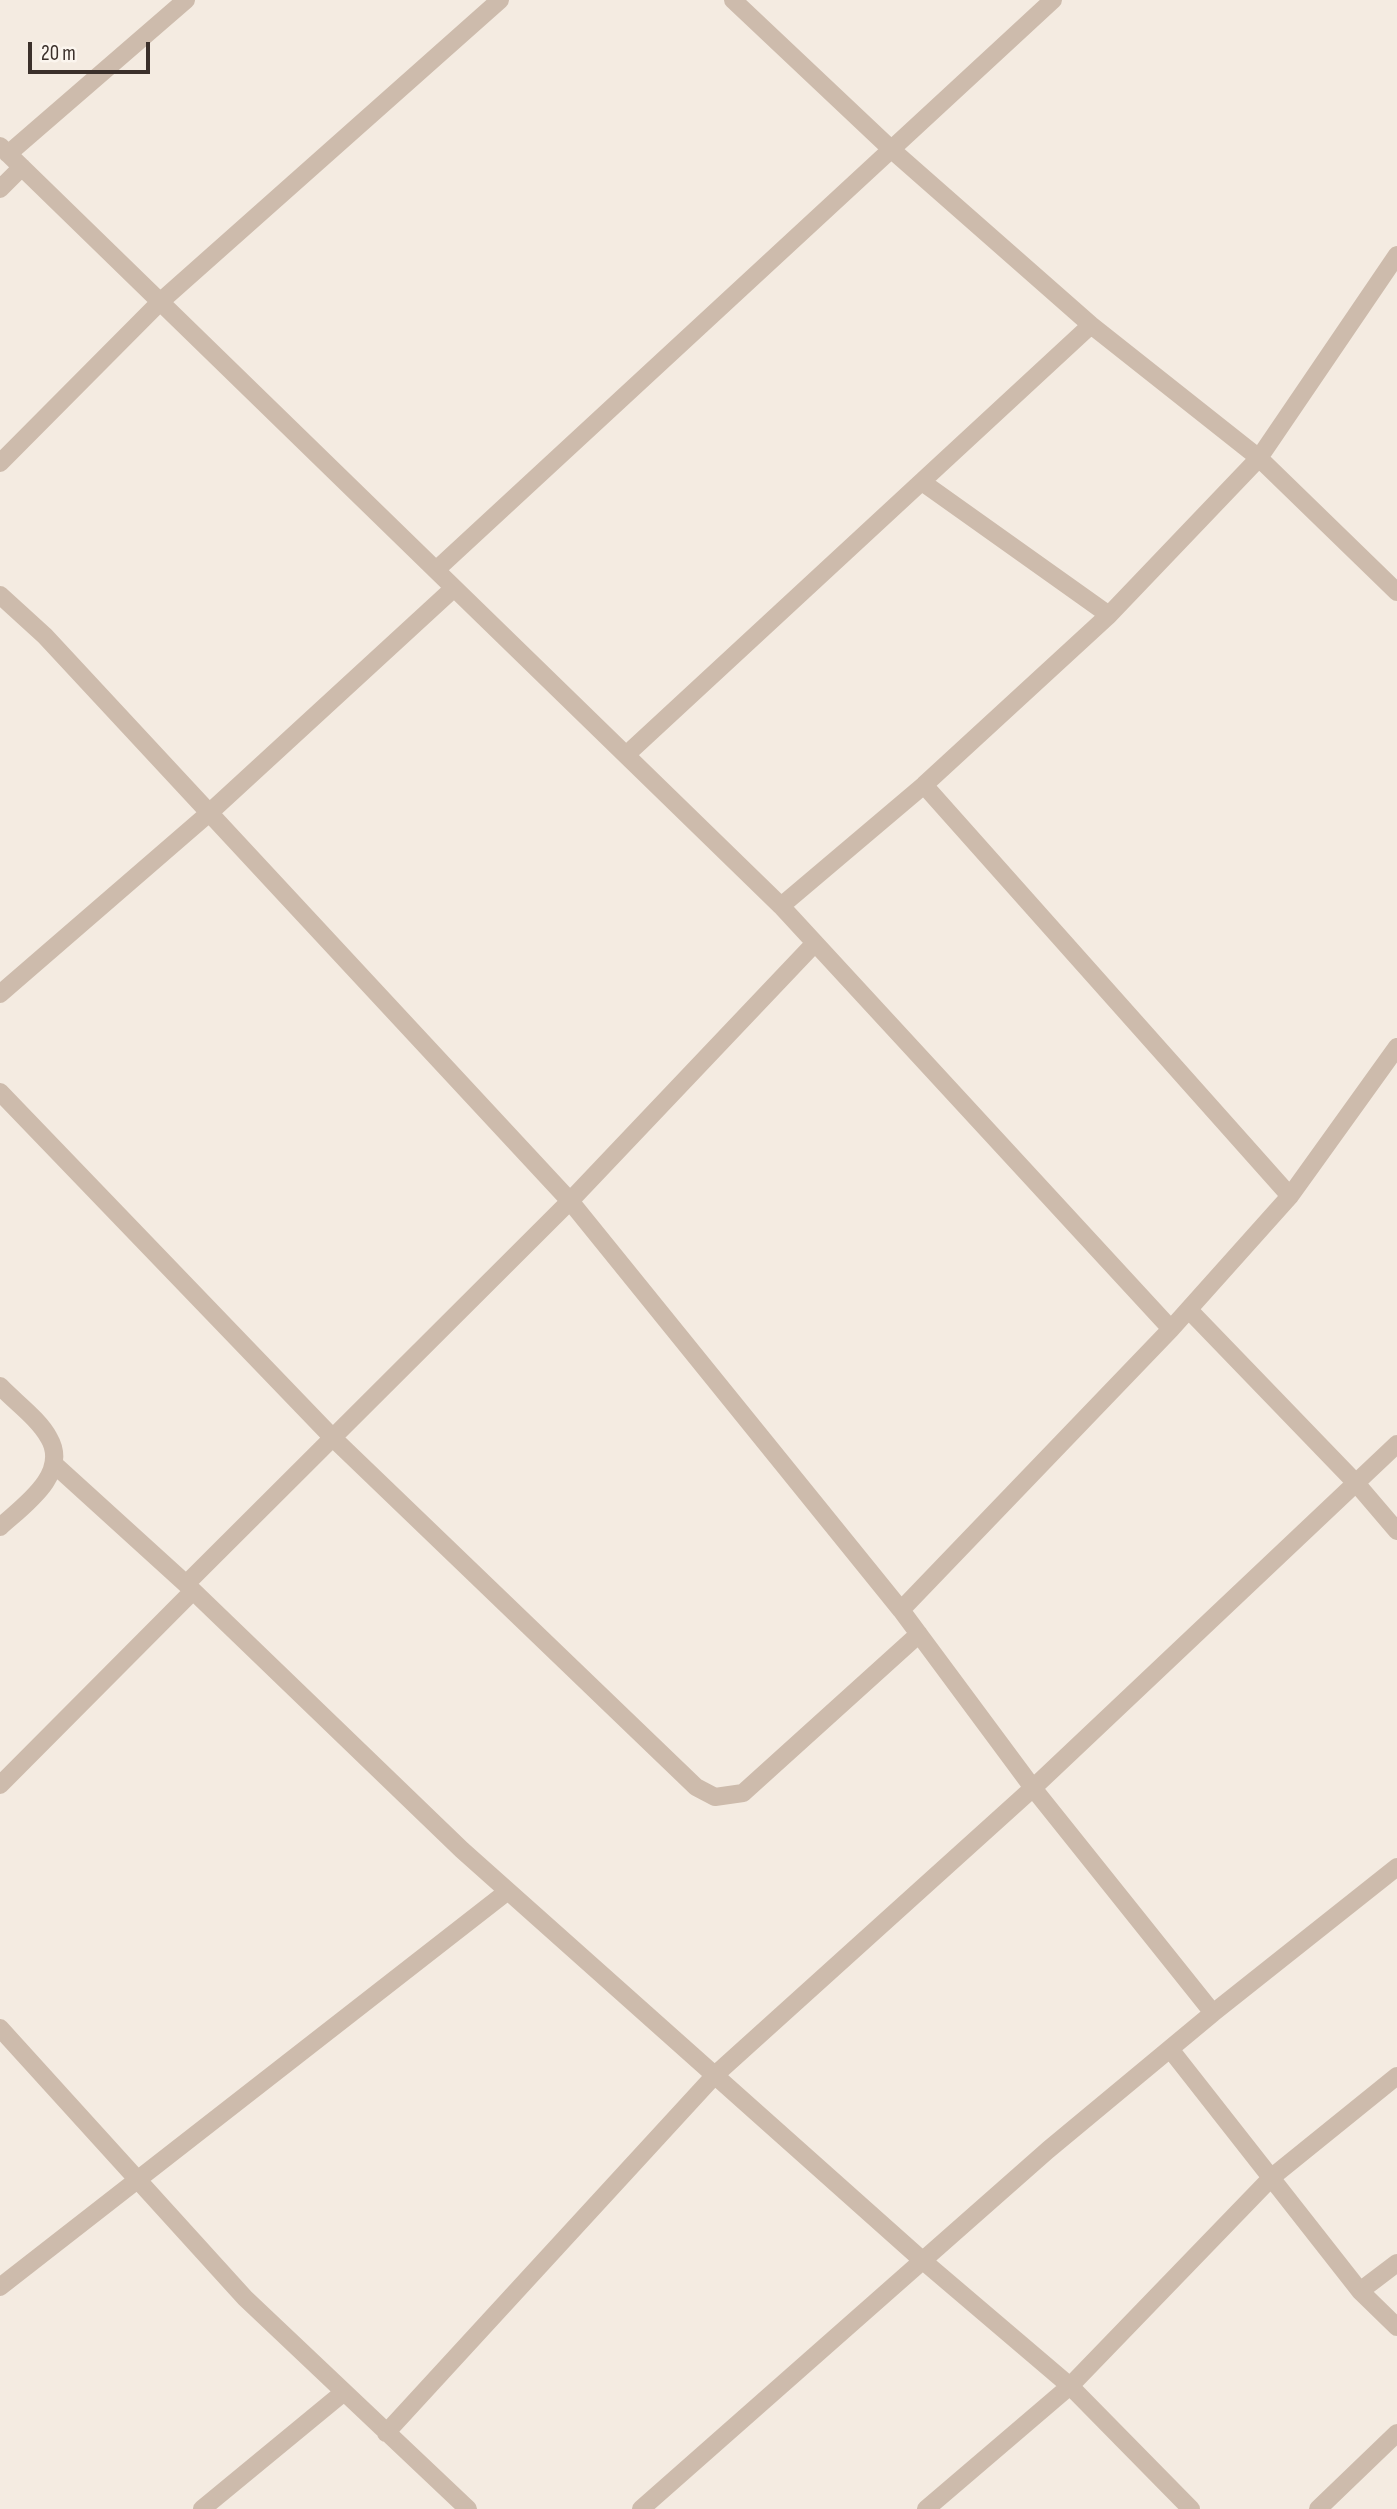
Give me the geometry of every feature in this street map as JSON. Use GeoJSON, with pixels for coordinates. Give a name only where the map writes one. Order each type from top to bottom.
{"type":"FeatureCollection","features":[{"type":"Feature","properties":{"kind":"street"},"geometry":{"type":"LineString","coordinates":[[186,0],[4,150],[781,906],[1171,1329]]}},
{"type":"Feature","properties":{"kind":"street"},"geometry":{"type":"LineString","coordinates":[[0,463],[160,302],[500,0]]}},
{"type":"Feature","properties":{"kind":"street"},"geometry":{"type":"LineString","coordinates":[[733,0],[892,150],[1091,325],[1259,458],[1397,592]]}},
{"type":"Feature","properties":{"kind":"street"},"geometry":{"type":"LineString","coordinates":[[436,570],[1053,0]]}},
{"type":"Feature","properties":{"kind":"street"},"geometry":{"type":"LineString","coordinates":[[0,189],[22,167]]}},
{"type":"Feature","properties":{"kind":"street"},"geometry":{"type":"LineString","coordinates":[[781,906],[924,785],[1109,615],[1259,458],[1397,255]]}},
{"type":"Feature","properties":{"kind":"street"},"geometry":{"type":"LineString","coordinates":[[626,755],[1091,325]]}},
{"type":"Feature","properties":{"kind":"street"},"geometry":{"type":"LineString","coordinates":[[922,482],[1109,615]]}},
{"type":"Feature","properties":{"kind":"street"},"geometry":{"type":"LineString","coordinates":[[0,993],[208,814],[454,588]]}},
{"type":"Feature","properties":{"kind":"street"},"geometry":{"type":"LineString","coordinates":[[0,595],[45,636],[570,1201],[901,1610],[1032,1787],[1213,2013]]}},
{"type":"Feature","properties":{"kind":"street"},"geometry":{"type":"LineString","coordinates":[[924,785],[1290,1196]]}},
{"type":"Feature","properties":{"kind":"street"},"geometry":{"type":"LineString","coordinates":[[0,1785],[333,1438],[570,1201],[815,943]]}},
{"type":"Feature","properties":{"kind":"street"},"geometry":{"type":"LineString","coordinates":[[901,1610],[1189,1310],[1290,1196],[1397,1047]]}},
{"type":"Feature","properties":{"kind":"street"},"geometry":{"type":"LineString","coordinates":[[0,1092],[333,1438],[696,1787],[715,1797],[743,1793],[919,1634]]}},
{"type":"Feature","properties":{"kind":"street"},"geometry":{"type":"LineString","coordinates":[[1189,1310],[1356,1483],[1397,1531]]}},
{"type":"Feature","properties":{"kind":"street"},"geometry":{"type":"LineString","coordinates":[[0,1385],[50,1439],[55,1465],[189,1588],[508,1891],[922,2260],[1070,2386],[1191,2509]]}},
{"type":"Feature","properties":{"kind":"street"},"geometry":{"type":"LineString","coordinates":[[386,2433],[715,2075],[1032,1787],[1397,1444]]}},
{"type":"Feature","properties":{"kind":"street"},"geometry":{"type":"LineString","coordinates":[[0,1527],[41,1489],[55,1465]]}},
{"type":"Feature","properties":{"kind":"street"},"geometry":{"type":"LineString","coordinates":[[641,2509],[922,2260],[1170,2049],[1397,1867]]}},
{"type":"Feature","properties":{"kind":"street"},"geometry":{"type":"LineString","coordinates":[[0,2287],[508,1891]]}},
{"type":"Feature","properties":{"kind":"street"},"geometry":{"type":"LineString","coordinates":[[0,2028],[245,2298],[468,2509]]}},
{"type":"Feature","properties":{"kind":"street"},"geometry":{"type":"LineString","coordinates":[[1170,2049],[1360,2291],[1397,2327]]}},
{"type":"Feature","properties":{"kind":"street"},"geometry":{"type":"LineString","coordinates":[[926,2509],[1070,2386],[1272,2177],[1397,2076]]}},
{"type":"Feature","properties":{"kind":"street"},"geometry":{"type":"LineString","coordinates":[[1360,2291],[1397,2263]]}},
{"type":"Feature","properties":{"kind":"street"},"geometry":{"type":"LineString","coordinates":[[202,2509],[344,2392]]}},
{"type":"Feature","properties":{"kind":"street"},"geometry":{"type":"LineString","coordinates":[[1318,2509],[1397,2433]]}}]}
